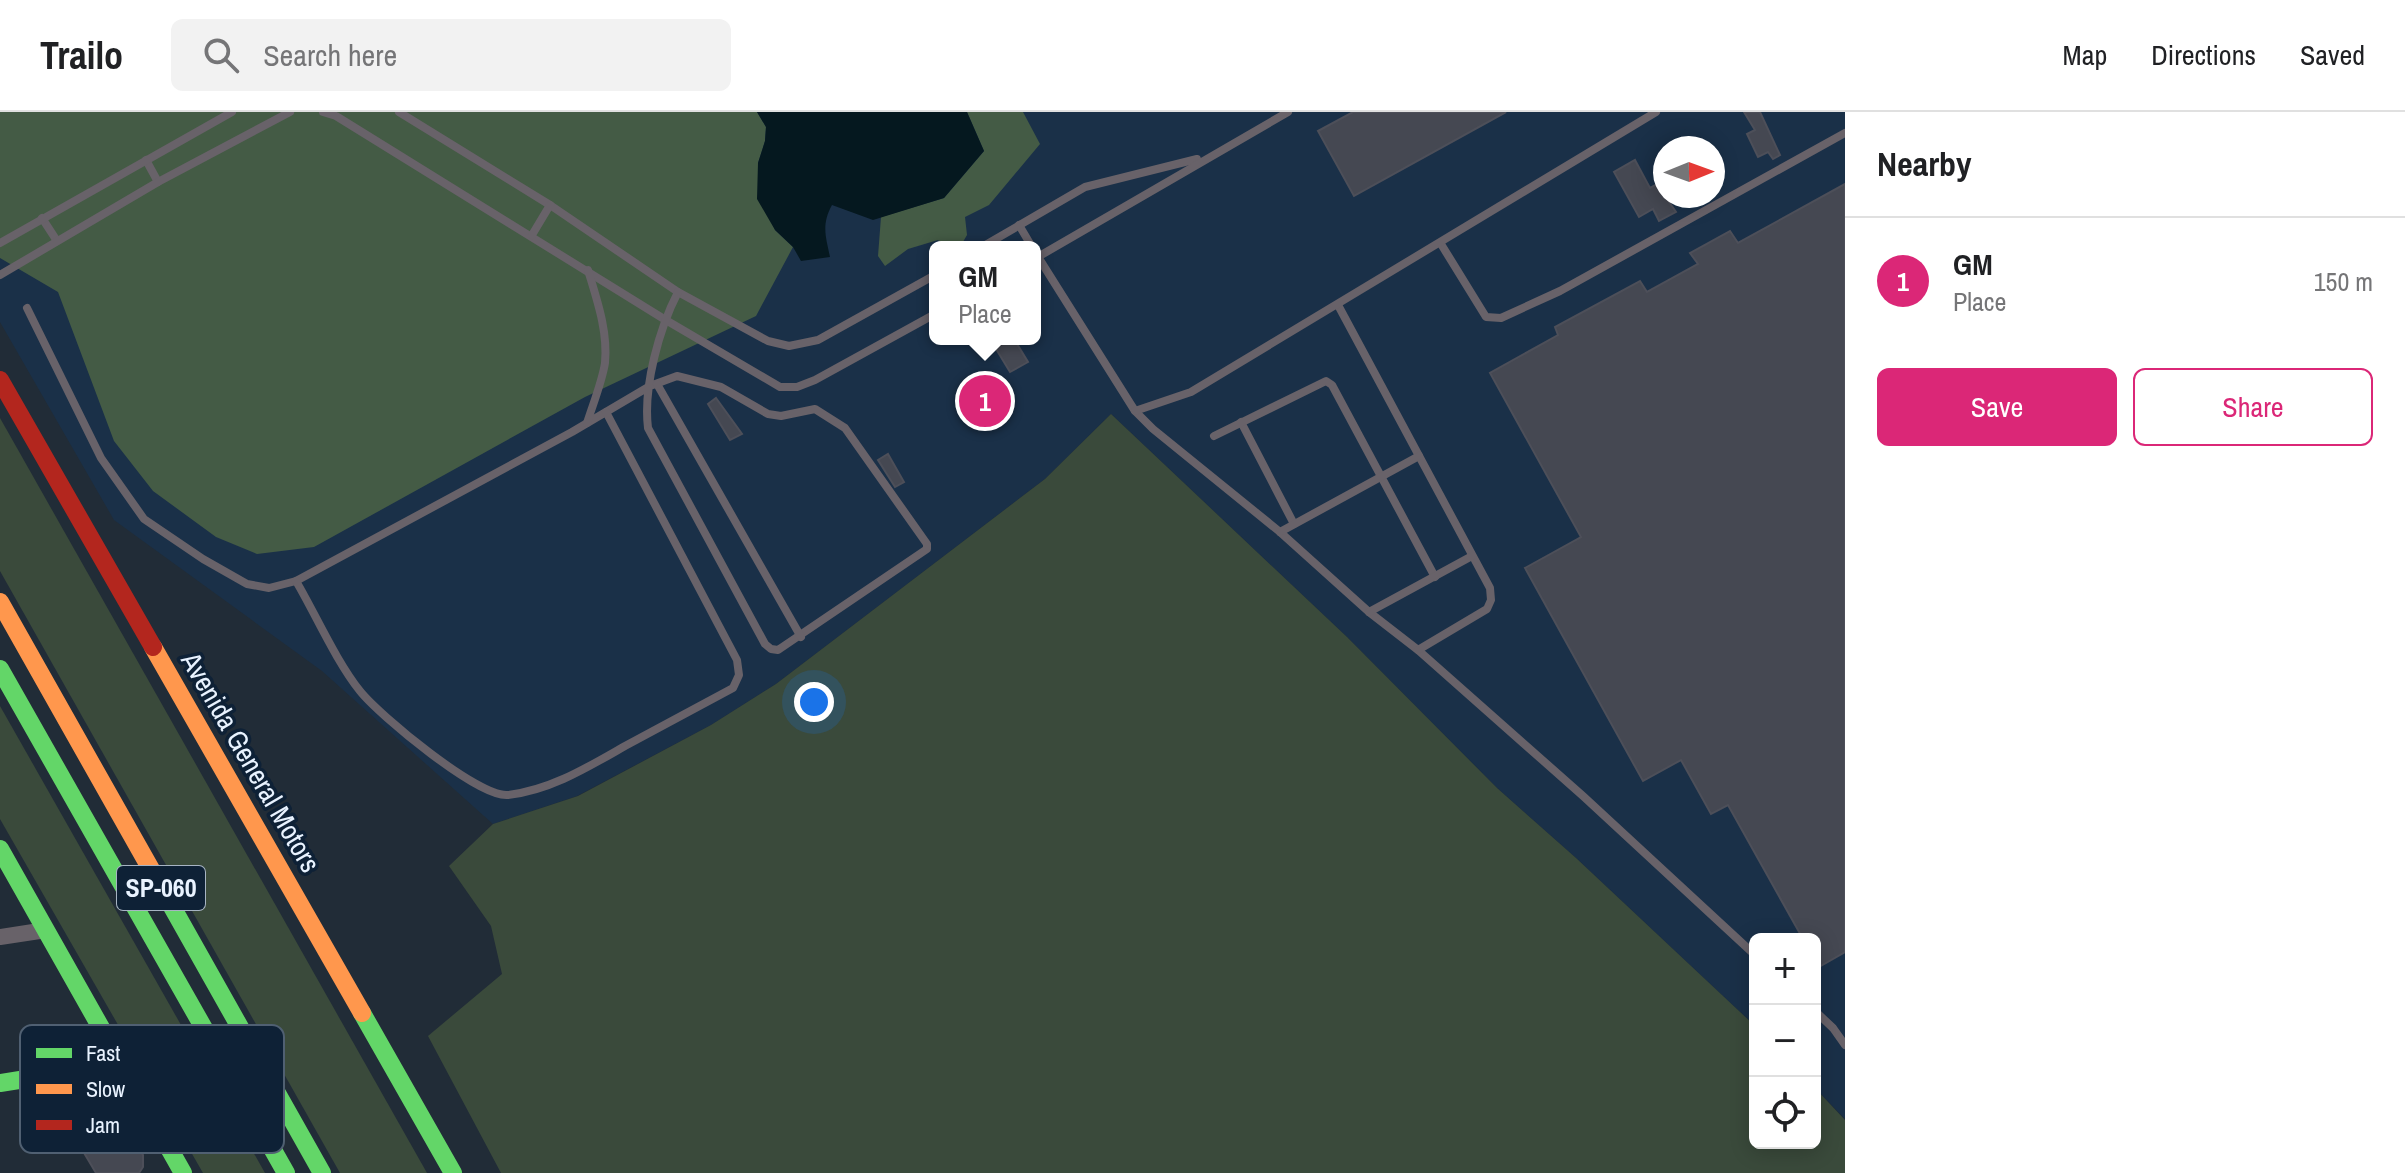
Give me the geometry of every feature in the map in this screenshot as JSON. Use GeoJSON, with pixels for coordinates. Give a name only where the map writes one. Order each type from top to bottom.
{"type":"FeatureCollection","features":[{"type":"Feature","properties":{"kind":"main road","name":"Avenida General Motors"},"geometry":{"type":"LineString","coordinates":[[0,380],[453,1173]]}},
{"type":"Feature","properties":{"kind":"main road","name":"SP-060"},"geometry":{"type":"LineString","coordinates":[[0,602],[239,1025]]}},
{"type":"Feature","properties":{"kind":"main road","name":"SP-060"},"geometry":{"type":"LineString","coordinates":[[0,669],[202,1025]]}},
{"type":"Feature","properties":{"kind":"main road"},"geometry":{"type":"LineString","coordinates":[[0,849],[98,1025]]}},
{"type":"Feature","properties":{"kind":"main road"},"geometry":{"type":"LineString","coordinates":[[0,1083],[20,1080]]}},
{"type":"Feature","properties":{"kind":"main road","name":"SP-060"},"geometry":{"type":"LineString","coordinates":[[284,1106],[322,1173]]}},
{"type":"Feature","properties":{"kind":"main road"},"geometry":{"type":"LineString","coordinates":[[171,1153],[183,1173]]}},
{"type":"Feature","properties":{"kind":"main road","name":"SP-060"},"geometry":{"type":"LineString","coordinates":[[275,1153],[286,1173]]}},
{"type":"Feature","properties":{"kind":"street"},"geometry":{"type":"LineString","coordinates":[[0,937],[46,930]]}},
{"type":"Feature","properties":{"kind":"lane"},"geometry":{"type":"LineString","coordinates":[[0,243],[232,112]]}},
{"type":"Feature","properties":{"kind":"lane"},"geometry":{"type":"LineString","coordinates":[[0,275],[158,182],[290,112]]}},
{"type":"Feature","properties":{"kind":"lane"},"geometry":{"type":"LineString","coordinates":[[323,112],[336,116],[780,387],[797,387],[815,380],[929,317]]}},
{"type":"Feature","properties":{"kind":"lane"},"geometry":{"type":"LineString","coordinates":[[399,112],[550,205],[678,292],[768,341],[789,346],[818,340],[929,278]]}},
{"type":"Feature","properties":{"kind":"lane"},"geometry":{"type":"LineString","coordinates":[[1041,250],[1288,112]]}},
{"type":"Feature","properties":{"kind":"lane"},"geometry":{"type":"LineString","coordinates":[[1135,411],[1191,392],[1656,112]]}},
{"type":"Feature","properties":{"kind":"lane"},"geometry":{"type":"LineString","coordinates":[[1441,244],[1486,317],[1501,318],[1560,291],[1845,133]]}},
{"type":"Feature","properties":{"kind":"lane"},"geometry":{"type":"LineString","coordinates":[[992,241],[1085,187],[1210,156]]}},
{"type":"Feature","properties":{"kind":"lane"},"geometry":{"type":"LineString","coordinates":[[146,160],[158,182]]}},
{"type":"Feature","properties":{"kind":"lane"},"geometry":{"type":"LineString","coordinates":[[532,235],[550,205]]}},
{"type":"Feature","properties":{"kind":"lane"},"geometry":{"type":"LineString","coordinates":[[42,218],[57,241]]}},
{"type":"Feature","properties":{"kind":"lane"},"geometry":{"type":"LineString","coordinates":[[1019,225],[1028,241]]}},
{"type":"Feature","properties":{"kind":"lane"},"geometry":{"type":"LineString","coordinates":[[1041,262],[1135,411],[1153,429],[1418,650],[1749,950]]}},
{"type":"Feature","properties":{"kind":"lane"},"geometry":{"type":"LineString","coordinates":[[587,423],[605,365],[603,320],[588,270]]}},
{"type":"Feature","properties":{"kind":"lane"},"geometry":{"type":"LineString","coordinates":[[27,308],[101,458],[144,519],[212,565],[247,584],[269,588],[296,581],[654,385],[677,376],[721,387],[768,414],[781,416],[815,409],[845,428],[927,544],[927,549],[778,650],[765,644],[648,428],[646,408],[654,385],[664,319],[678,292]]}},
{"type":"Feature","properties":{"kind":"lane"},"geometry":{"type":"LineString","coordinates":[[1338,305],[1490,588],[1491,600],[1487,609],[1418,650]]}},
{"type":"Feature","properties":{"kind":"lane"},"geometry":{"type":"LineString","coordinates":[[1214,436],[1326,381],[1332,385],[1435,577]]}},
{"type":"Feature","properties":{"kind":"lane"},"geometry":{"type":"LineString","coordinates":[[654,385],[801,637]]}},
{"type":"Feature","properties":{"kind":"lane"},"geometry":{"type":"LineString","coordinates":[[296,581],[361,692],[391,721],[448,766],[492,793],[505,795],[564,780],[579,772],[733,688],[739,675],[737,660],[606,412]]}},
{"type":"Feature","properties":{"kind":"lane"},"geometry":{"type":"LineString","coordinates":[[1241,422],[1294,524]]}},
{"type":"Feature","properties":{"kind":"lane"},"geometry":{"type":"LineString","coordinates":[[1280,532],[1419,456]]}},
{"type":"Feature","properties":{"kind":"lane"},"geometry":{"type":"LineString","coordinates":[[1369,612],[1472,556]]}},
{"type":"Feature","properties":{"kind":"lane"},"geometry":{"type":"LineString","coordinates":[[1821,1017],[1845,1045]]}},
{"type":"Feature","properties":{"kind":"shaded area"},"geometry":{"type":"Polygon","coordinates":[[[0,112],[1845,112],[1845,1119],[1821,1094],[1821,933],[1749,933],[1749,1020],[1497,788],[1347,637],[1111,414],[1045,479],[776,684],[711,725],[577,796],[493,824],[322,671],[114,520],[0,322],[0,112]]]}},
{"type":"Feature","properties":{"kind":"shaded area"},"geometry":{"type":"Polygon","coordinates":[[[757,112],[967,112],[984,151],[944,198],[873,220],[832,205],[825,225],[830,257],[801,261],[793,247],[775,230],[757,199],[758,163],[766,127],[757,112]]]}},
{"type":"Feature","properties":{"kind":"green space"},"geometry":{"type":"Polygon","coordinates":[[[0,112],[757,112],[766,127],[758,163],[775,230],[793,247],[756,316],[585,397],[314,547],[257,554],[216,537],[153,491],[114,441],[58,292],[0,258],[0,112]]]}},
{"type":"Feature","properties":{"kind":"green space"},"geometry":{"type":"Polygon","coordinates":[[[967,112],[1023,112],[1040,144],[989,205],[965,217],[967,235],[964,241],[929,241],[908,249],[885,266],[878,256],[881,217],[944,198],[984,151],[967,112]]]}},
{"type":"Feature","properties":{"kind":"green space"},"geometry":{"type":"Polygon","coordinates":[[[1111,414],[1347,637],[1497,788],[1749,1020],[1749,1149],[1821,1149],[1821,1094],[1845,1120],[1845,1173],[501,1173],[428,1036],[502,974],[491,926],[449,866],[493,824],[578,796],[711,725],[776,684],[1045,479],[1111,414]]]}},
{"type":"Feature","properties":{"kind":"green space"},"geometry":{"type":"Polygon","coordinates":[[[0,418],[427,1173],[340,1173],[284,1074],[284,1025],[256,1025],[0,571],[0,418]]]}},
{"type":"Feature","properties":{"kind":"green space"},"geometry":{"type":"Polygon","coordinates":[[[0,706],[181,1025],[118,1025],[0,819],[0,706]]]}},
{"type":"Feature","properties":{"kind":"green space"},"geometry":{"type":"Polygon","coordinates":[[[192,1153],[254,1153],[265,1173],[203,1173],[192,1153]]]}},
{"type":"Feature","properties":{"kind":"building"},"geometry":{"type":"Polygon","coordinates":[[[1353,112],[1506,112],[1354,196],[1318,131],[1353,112]]]}},
{"type":"Feature","properties":{"kind":"building"},"geometry":{"type":"Polygon","coordinates":[[[1744,112],[1760,112],[1780,155],[1773,159],[1768,152],[1758,157],[1747,134],[1755,130],[1744,112]]]}},
{"type":"Feature","properties":{"kind":"building"},"geometry":{"type":"Polygon","coordinates":[[[1635,160],[1650,188],[1653,186],[1653,208],[1673,208],[1676,212],[1659,221],[1653,209],[1639,217],[1614,172],[1635,160]]]}},
{"type":"Feature","properties":{"kind":"building"},"geometry":{"type":"Polygon","coordinates":[[[1845,184],[1845,952],[1821,966],[1821,933],[1800,933],[1728,805],[1711,814],[1681,760],[1643,781],[1525,568],[1581,537],[1490,373],[1558,335],[1555,327],[1640,281],[1647,292],[1698,264],[1690,253],[1730,231],[1738,243],[1845,184]]]}},
{"type":"Feature","properties":{"kind":"building"},"geometry":{"type":"Polygon","coordinates":[[[994,345],[1018,345],[1028,362],[1010,372],[994,345]]]}},
{"type":"Feature","properties":{"kind":"building"},"geometry":{"type":"Polygon","coordinates":[[[985,382],[998,388],[1004,401],[998,414],[985,420],[972,414],[966,401],[972,388],[985,382]]]}},
{"type":"Feature","properties":{"kind":"building"},"geometry":{"type":"Polygon","coordinates":[[[716,398],[742,434],[730,440],[708,404],[716,398]]]}},
{"type":"Feature","properties":{"kind":"building"},"geometry":{"type":"Polygon","coordinates":[[[888,454],[904,482],[895,487],[878,460],[888,454]]]}},
{"type":"Feature","properties":{"kind":"building"},"geometry":{"type":"Polygon","coordinates":[[[84,1153],[143,1155],[143,1167],[139,1173],[96,1173],[84,1153]]]}},
{"type":"Feature","properties":{"kind":"traffic: fast"},"geometry":{"type":"LineString","coordinates":[[0,669],[202,1025]]}},
{"type":"Feature","properties":{"kind":"traffic: fast"},"geometry":{"type":"LineString","coordinates":[[0,849],[99,1025]]}},
{"type":"Feature","properties":{"kind":"traffic: fast"},"geometry":{"type":"LineString","coordinates":[[157,880],[239,1025]]}},
{"type":"Feature","properties":{"kind":"traffic: fast"},"geometry":{"type":"LineString","coordinates":[[362,1013],[453,1173]]}},
{"type":"Feature","properties":{"kind":"traffic: fast"},"geometry":{"type":"LineString","coordinates":[[0,1083],[20,1080]]}},
{"type":"Feature","properties":{"kind":"traffic: fast"},"geometry":{"type":"LineString","coordinates":[[284,1106],[322,1173]]}},
{"type":"Feature","properties":{"kind":"traffic: fast"},"geometry":{"type":"LineString","coordinates":[[172,1153],[183,1173]]}},
{"type":"Feature","properties":{"kind":"traffic: fast"},"geometry":{"type":"LineString","coordinates":[[275,1153],[286,1173]]}},
{"type":"Feature","properties":{"kind":"traffic: slow"},"geometry":{"type":"LineString","coordinates":[[0,602],[157,880]]}},
{"type":"Feature","properties":{"kind":"traffic: slow"},"geometry":{"type":"LineString","coordinates":[[153,647],[362,1013]]}},
{"type":"Feature","properties":{"kind":"traffic: jam"},"geometry":{"type":"LineString","coordinates":[[0,380],[153,647]]}},
{"type":"Feature","properties":{"kind":"place","name":"GM"},"geometry":{"type":"Point","coordinates":[985,401]}}]}
